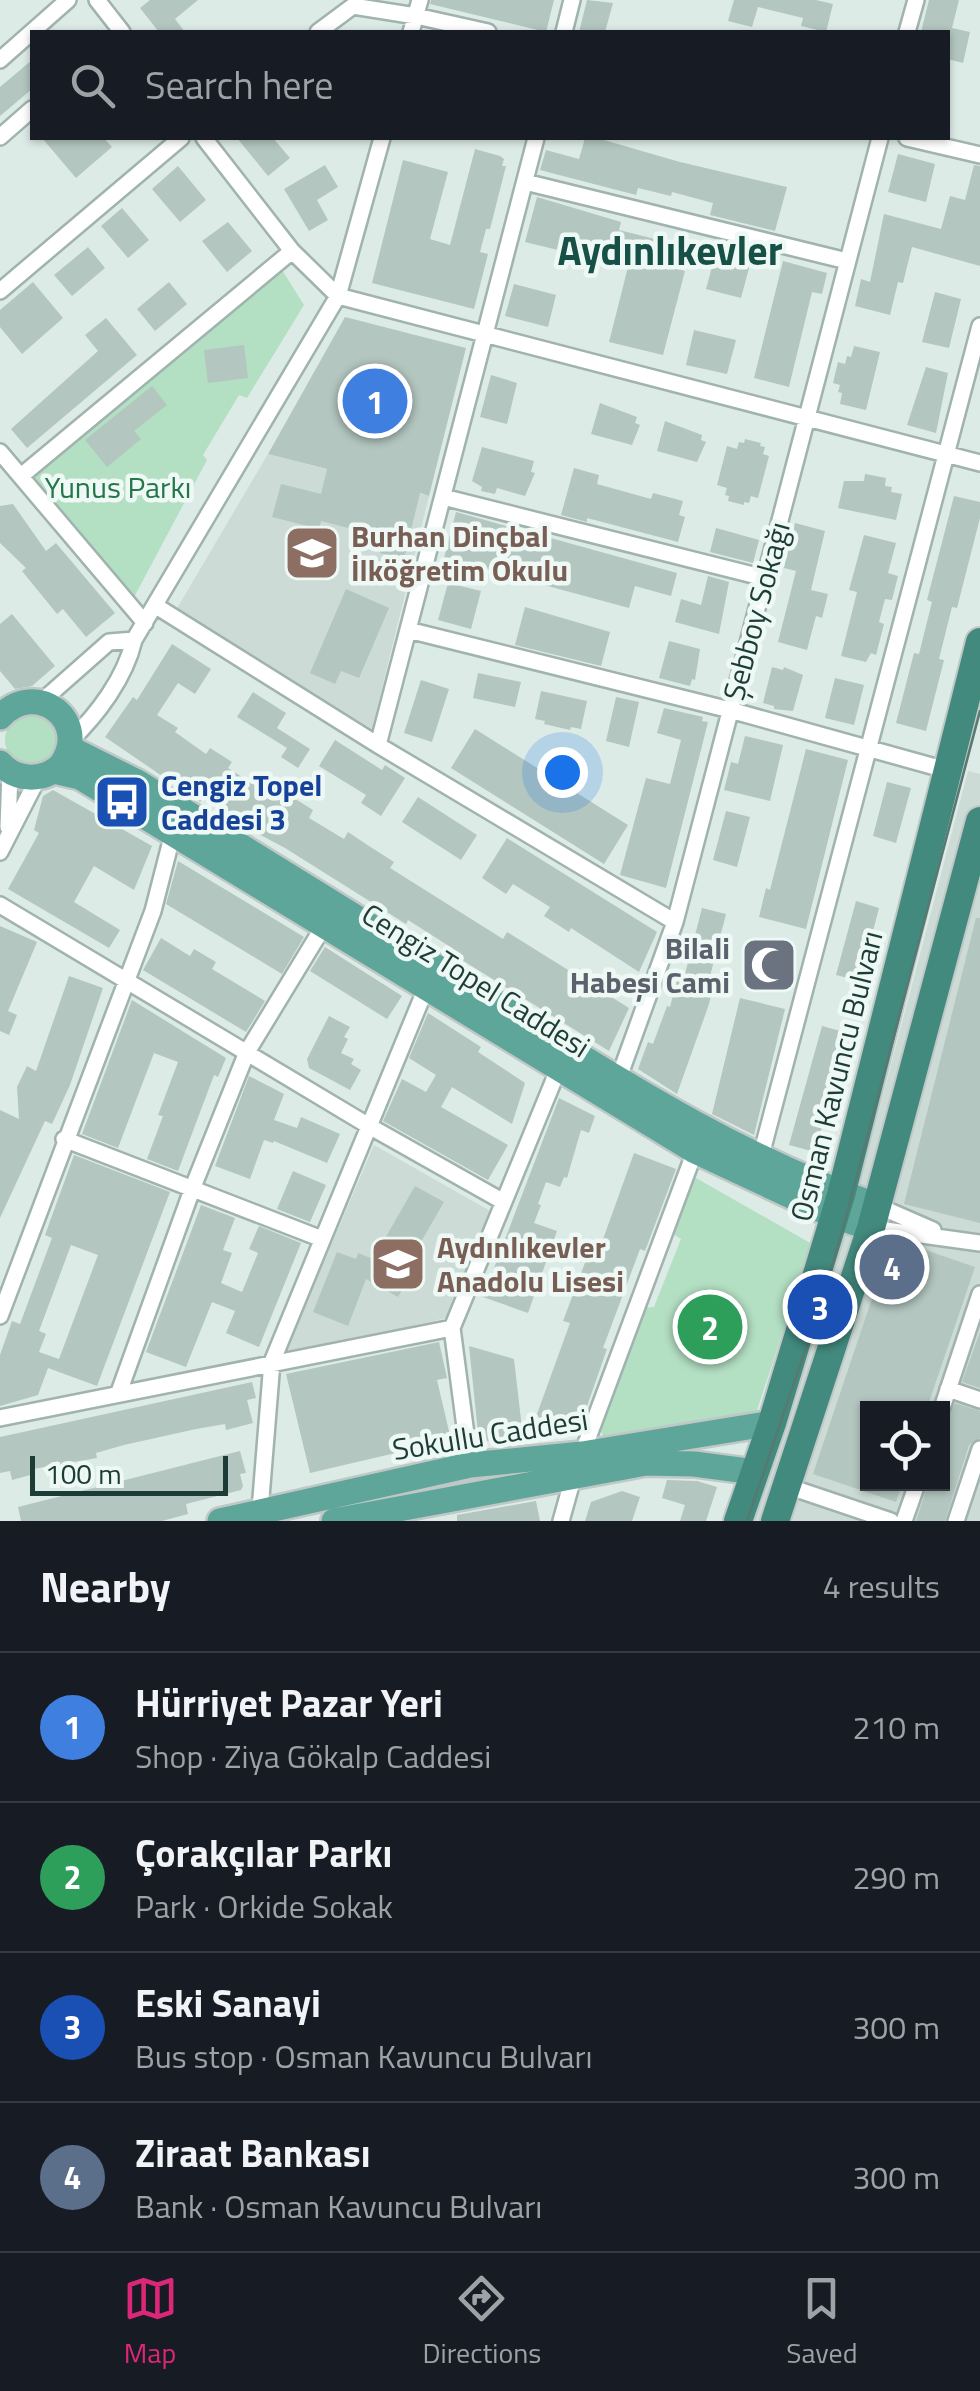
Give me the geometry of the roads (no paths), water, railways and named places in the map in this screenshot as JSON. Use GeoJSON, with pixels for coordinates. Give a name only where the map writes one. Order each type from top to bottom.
{"type":"FeatureCollection","features":[{"type":"Feature","properties":{"kind":"highway","name":"Osman Kavuncu Bulvarı"},"geometry":{"type":"LineString","coordinates":[[738,1521],[838,1206],[980,642]]}},
{"type":"Feature","properties":{"kind":"highway"},"geometry":{"type":"LineString","coordinates":[[776,1521],[874,1217],[980,821]]}},
{"type":"Feature","properties":{"kind":"main road"},"geometry":{"type":"LineString","coordinates":[[15,702],[63,717],[70,744],[66,758],[47,774]]}},
{"type":"Feature","properties":{"kind":"main road","name":"Cengiz Topel Caddesi"},"geometry":{"type":"LineString","coordinates":[[70,744],[618,1080],[838,1206]]}},
{"type":"Feature","properties":{"kind":"main road","name":"Cengiz Topel Caddesi"},"geometry":{"type":"LineString","coordinates":[[3,767],[21,778],[47,774],[80,778],[695,1151],[874,1217]]}},
{"type":"Feature","properties":{"kind":"main road","name":"Sokullu Caddesi"},"geometry":{"type":"LineString","coordinates":[[347,1519],[772,1422]]}},
{"type":"Feature","properties":{"kind":"main road","name":"Sokullu Caddesi"},"geometry":{"type":"LineString","coordinates":[[220,1521],[470,1465],[694,1464],[755,1472]]}},
{"type":"Feature","properties":{"kind":"street"},"geometry":{"type":"LineString","coordinates":[[34,30],[68,0]]}},
{"type":"Feature","properties":{"kind":"street"},"geometry":{"type":"LineString","coordinates":[[564,30],[572,0]]}},
{"type":"Feature","properties":{"kind":"street"},"geometry":{"type":"LineString","coordinates":[[896,0],[915,2],[908,30]]}},
{"type":"Feature","properties":{"kind":"street"},"geometry":{"type":"LineString","coordinates":[[103,2],[121,30]]}},
{"type":"Feature","properties":{"kind":"street"},"geometry":{"type":"LineString","coordinates":[[321,30],[353,6],[479,30]]}},
{"type":"Feature","properties":{"kind":"street"},"geometry":{"type":"LineString","coordinates":[[0,60],[30,34]]}},
{"type":"Feature","properties":{"kind":"street"},"geometry":{"type":"LineString","coordinates":[[0,137],[30,111]]}},
{"type":"Feature","properties":{"kind":"street"},"geometry":{"type":"LineString","coordinates":[[0,292],[179,140]]}},
{"type":"Feature","properties":{"kind":"street"},"geometry":{"type":"LineString","coordinates":[[206,140],[292,251],[338,296],[980,463]]}},
{"type":"Feature","properties":{"kind":"street"},"geometry":{"type":"LineString","coordinates":[[70,744],[128,663],[134,640],[338,296],[381,140]]}},
{"type":"Feature","properties":{"kind":"street"},"geometry":{"type":"LineString","coordinates":[[378,745],[536,140]]}},
{"type":"Feature","properties":{"kind":"street","name":"Şebboy Sokağı"},"geometry":{"type":"LineString","coordinates":[[618,1080],[675,922],[879,140]]}},
{"type":"Feature","properties":{"kind":"street"},"geometry":{"type":"LineString","coordinates":[[916,140],[980,155]]}},
{"type":"Feature","properties":{"kind":"street"},"geometry":{"type":"LineString","coordinates":[[525,182],[847,262]]}},
{"type":"Feature","properties":{"kind":"street"},"geometry":{"type":"LineString","coordinates":[[21,476],[292,251]]}},
{"type":"Feature","properties":{"kind":"street"},"geometry":{"type":"LineString","coordinates":[[760,1159],[980,326]]}},
{"type":"Feature","properties":{"kind":"street"},"geometry":{"type":"LineString","coordinates":[[0,452],[145,624]]}},
{"type":"Feature","properties":{"kind":"street"},"geometry":{"type":"LineString","coordinates":[[443,497],[764,578]]}},
{"type":"Feature","properties":{"kind":"street"},"geometry":{"type":"LineString","coordinates":[[156,606],[378,745],[675,922]]}},
{"type":"Feature","properties":{"kind":"street"},"geometry":{"type":"LineString","coordinates":[[408,630],[730,710],[946,770]]}},
{"type":"Feature","properties":{"kind":"street"},"geometry":{"type":"LineString","coordinates":[[15,702],[109,642],[134,640]]}},
{"type":"Feature","properties":{"kind":"street"},"geometry":{"type":"LineString","coordinates":[[3,767],[8,831]]}},
{"type":"Feature","properties":{"kind":"street"},"geometry":{"type":"LineString","coordinates":[[0,852],[8,831],[47,774]]}},
{"type":"Feature","properties":{"kind":"street"},"geometry":{"type":"LineString","coordinates":[[0,1316],[6,1285],[153,911],[173,833]]}},
{"type":"Feature","properties":{"kind":"street"},"geometry":{"type":"LineString","coordinates":[[0,904],[368,1126],[502,1201]]}},
{"type":"Feature","properties":{"kind":"street"},"geometry":{"type":"LineString","coordinates":[[118,1392],[247,1052],[324,924]]}},
{"type":"Feature","properties":{"kind":"street"},"geometry":{"type":"LineString","coordinates":[[260,1510],[272,1362],[426,988]]}},
{"type":"Feature","properties":{"kind":"street"},"geometry":{"type":"LineString","coordinates":[[470,1465],[452,1328],[558,1070]]}},
{"type":"Feature","properties":{"kind":"street"},"geometry":{"type":"LineString","coordinates":[[64,1139],[322,1239]]}},
{"type":"Feature","properties":{"kind":"street"},"geometry":{"type":"LineString","coordinates":[[561,1521],[577,1466],[695,1151]]}},
{"type":"Feature","properties":{"kind":"street"},"geometry":{"type":"LineString","coordinates":[[874,1217],[980,1243]]}},
{"type":"Feature","properties":{"kind":"street"},"geometry":{"type":"LineString","coordinates":[[874,1217],[950,1237]]}},
{"type":"Feature","properties":{"kind":"street"},"geometry":{"type":"LineString","coordinates":[[944,1401],[980,1294]]}},
{"type":"Feature","properties":{"kind":"street"},"geometry":{"type":"LineString","coordinates":[[0,1418],[452,1328]]}},
{"type":"Feature","properties":{"kind":"street"},"geometry":{"type":"LineString","coordinates":[[948,1389],[980,1400]]}},
{"type":"Feature","properties":{"kind":"street"},"geometry":{"type":"LineString","coordinates":[[956,1521],[980,1449]]}},
{"type":"Feature","properties":{"kind":"street"},"geometry":{"type":"LineString","coordinates":[[788,1486],[891,1521]]}},
{"type":"Feature","properties":{"kind":"street"},"geometry":{"type":"LineString","coordinates":[[904,1521],[914,1491]]}},
{"type":"Feature","properties":{"kind":"tram line"},"geometry":{"type":"LineString","coordinates":[[747,1521],[845,1221],[980,711]]}},
{"type":"Feature","properties":{"kind":"place","name":"Hürriyet Pazar Yeri"},"geometry":{"type":"Point","coordinates":[375,401]}},
{"type":"Feature","properties":{"kind":"place","name":"Burhan Dinçbal İlköğretim Okulu"},"geometry":{"type":"Point","coordinates":[312,553]}},
{"type":"Feature","properties":{"kind":"place","name":"Cengiz Topel Caddesi 3"},"geometry":{"type":"Point","coordinates":[122,802]}},
{"type":"Feature","properties":{"kind":"place","name":"Bilali Habeşi Cami"},"geometry":{"type":"Point","coordinates":[769,965]}},
{"type":"Feature","properties":{"kind":"place","name":"Aydınlıkevler Anadolu Lisesi"},"geometry":{"type":"Point","coordinates":[398,1264]}},
{"type":"Feature","properties":{"kind":"place","name":"Ziraat Bankası"},"geometry":{"type":"Point","coordinates":[892,1267]}},
{"type":"Feature","properties":{"kind":"place","name":"Eski Sanayi"},"geometry":{"type":"Point","coordinates":[820,1307]}},
{"type":"Feature","properties":{"kind":"place","name":"Çorakçılar Parkı"},"geometry":{"type":"Point","coordinates":[710,1327]}},
{"type":"Feature","properties":{"kind":"district","name":"Aydınlıkevler"},"geometry":{"type":"Point","coordinates":[670,250]}},
{"type":"Feature","properties":{"kind":"park label","name":"Yunus Parkı"},"geometry":{"type":"Point","coordinates":[118,487]}}]}
